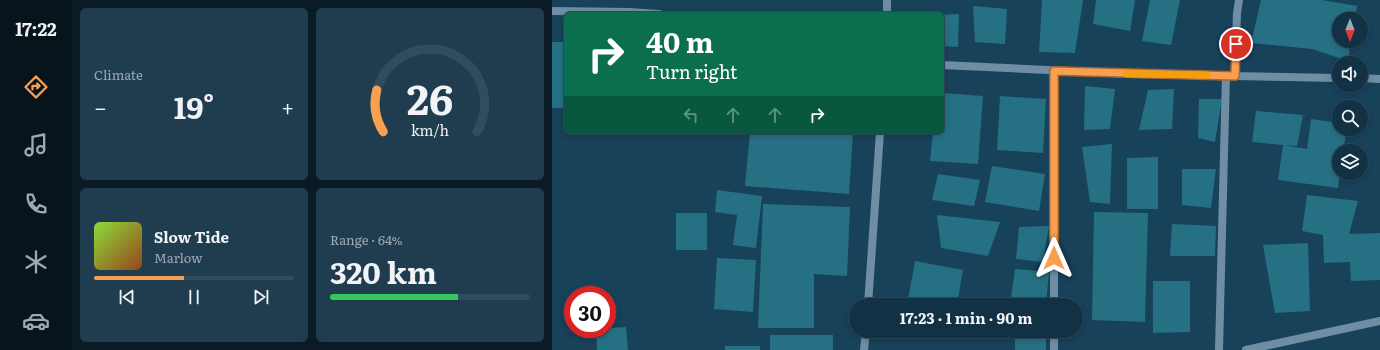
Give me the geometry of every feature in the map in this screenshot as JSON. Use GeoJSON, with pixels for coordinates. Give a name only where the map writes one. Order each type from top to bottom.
{"type":"FeatureCollection","features":[{"type":"Feature","properties":{"kind":"street"},"geometry":{"type":"LineString","coordinates":[[887,0],[887,12]]}},
{"type":"Feature","properties":{"kind":"street"},"geometry":{"type":"LineString","coordinates":[[1235,76],[1237,13],[1239,0]]}},
{"type":"Feature","properties":{"kind":"street"},"geometry":{"type":"LineString","coordinates":[[552,10],[629,12]]}},
{"type":"Feature","properties":{"kind":"street"},"geometry":{"type":"LineString","coordinates":[[944,65],[1131,74],[1332,78]]}},
{"type":"Feature","properties":{"kind":"street"},"geometry":{"type":"LineString","coordinates":[[1054,71],[1054,298]]}},
{"type":"Feature","properties":{"kind":"street"},"geometry":{"type":"LineString","coordinates":[[1219,350],[1226,75]]}},
{"type":"Feature","properties":{"kind":"street"},"geometry":{"type":"LineString","coordinates":[[1368,78],[1380,79]]}},
{"type":"Feature","properties":{"kind":"street"},"geometry":{"type":"LineString","coordinates":[[868,298],[880,134]]}},
{"type":"Feature","properties":{"kind":"street"},"geometry":{"type":"LineString","coordinates":[[1246,350],[1380,321]]}},
{"type":"Feature","properties":{"kind":"street"},"geometry":{"type":"LineString","coordinates":[[864,350],[865,338]]}},
{"type":"Feature","properties":{"kind":"street"},"geometry":{"type":"LineString","coordinates":[[1054,338],[1054,350]]}},
{"type":"Feature","properties":{"kind":"building"},"geometry":{"type":"Polygon","coordinates":[[[1042,0],[1083,0],[1075,53],[1039,52],[1042,0]]]}},
{"type":"Feature","properties":{"kind":"building"},"geometry":{"type":"Polygon","coordinates":[[[1096,0],[1135,0],[1130,31],[1093,24],[1096,0]]]}},
{"type":"Feature","properties":{"kind":"building"},"geometry":{"type":"Polygon","coordinates":[[[1150,0],[1180,0],[1171,45],[1142,41],[1150,0]]]}},
{"type":"Feature","properties":{"kind":"building"},"geometry":{"type":"Polygon","coordinates":[[[1261,0],[1322,0],[1357,6],[1356,12],[1332,12],[1332,48],[1350,48],[1349,56],[1333,56],[1312,49],[1251,43],[1261,0]]]}},
{"type":"Feature","properties":{"kind":"building"},"geometry":{"type":"Polygon","coordinates":[[[973,6],[1007,9],[1005,44],[975,42],[973,6]]]}},
{"type":"Feature","properties":{"kind":"building"},"geometry":{"type":"Polygon","coordinates":[[[959,14],[958,47],[944,46],[944,15],[959,14]]]}},
{"type":"Feature","properties":{"kind":"building"},"geometry":{"type":"Polygon","coordinates":[[[552,42],[564,42],[564,108],[552,108],[552,42]]]}},
{"type":"Feature","properties":{"kind":"building"},"geometry":{"type":"Polygon","coordinates":[[[1085,86],[1115,89],[1110,129],[1084,130],[1085,86]]]}},
{"type":"Feature","properties":{"kind":"building"},"geometry":{"type":"Polygon","coordinates":[[[1174,89],[1172,129],[1139,130],[1148,90],[1174,89]]]}},
{"type":"Feature","properties":{"kind":"building"},"geometry":{"type":"Polygon","coordinates":[[[944,93],[983,96],[978,164],[930,161],[933,134],[944,134],[944,93]]]}},
{"type":"Feature","properties":{"kind":"building"},"geometry":{"type":"Polygon","coordinates":[[[1000,96],[1046,99],[1043,153],[997,150],[1000,96]]]}},
{"type":"Feature","properties":{"kind":"building"},"geometry":{"type":"Polygon","coordinates":[[[1199,99],[1222,99],[1215,142],[1198,138],[1199,99]]]}},
{"type":"Feature","properties":{"kind":"building"},"geometry":{"type":"Polygon","coordinates":[[[1256,111],[1303,115],[1297,146],[1252,142],[1256,111]]]}},
{"type":"Feature","properties":{"kind":"building"},"geometry":{"type":"Polygon","coordinates":[[[1311,119],[1332,122],[1332,136],[1346,136],[1344,144],[1332,144],[1332,180],[1339,180],[1338,188],[1278,180],[1283,145],[1307,149],[1311,119]]]}},
{"type":"Feature","properties":{"kind":"building"},"geometry":{"type":"Polygon","coordinates":[[[750,134],[853,134],[849,194],[745,186],[750,134]]]}},
{"type":"Feature","properties":{"kind":"building"},"geometry":{"type":"Polygon","coordinates":[[[1112,144],[1110,204],[1090,202],[1082,147],[1112,144]]]}},
{"type":"Feature","properties":{"kind":"building"},"geometry":{"type":"Polygon","coordinates":[[[1158,157],[1158,209],[1127,209],[1127,158],[1158,157]]]}},
{"type":"Feature","properties":{"kind":"building"},"geometry":{"type":"Polygon","coordinates":[[[992,166],[1045,174],[1039,211],[985,202],[992,166]]]}},
{"type":"Feature","properties":{"kind":"building"},"geometry":{"type":"Polygon","coordinates":[[[1182,169],[1216,169],[1211,208],[1182,205],[1182,169]]]}},
{"type":"Feature","properties":{"kind":"building"},"geometry":{"type":"Polygon","coordinates":[[[938,174],[980,180],[974,206],[932,200],[938,174]]]}},
{"type":"Feature","properties":{"kind":"building"},"geometry":{"type":"Polygon","coordinates":[[[717,190],[762,196],[756,248],[733,245],[737,215],[715,212],[717,190]]]}},
{"type":"Feature","properties":{"kind":"building"},"geometry":{"type":"Polygon","coordinates":[[[1307,195],[1358,201],[1349,234],[1380,233],[1380,280],[1351,281],[1350,262],[1324,263],[1323,235],[1302,231],[1307,195]]]}},
{"type":"Feature","properties":{"kind":"building"},"geometry":{"type":"Polygon","coordinates":[[[763,204],[850,207],[847,276],[814,274],[814,328],[758,328],[763,204]]]}},
{"type":"Feature","properties":{"kind":"building"},"geometry":{"type":"Polygon","coordinates":[[[1094,212],[1148,213],[1145,322],[1092,320],[1094,212]]]}},
{"type":"Feature","properties":{"kind":"building"},"geometry":{"type":"Polygon","coordinates":[[[676,213],[707,213],[707,250],[676,250],[676,213]]]}},
{"type":"Feature","properties":{"kind":"building"},"geometry":{"type":"Polygon","coordinates":[[[937,215],[1000,222],[988,256],[941,248],[937,215]]]}},
{"type":"Feature","properties":{"kind":"building"},"geometry":{"type":"Polygon","coordinates":[[[1172,224],[1216,226],[1215,256],[1170,256],[1172,224]]]}},
{"type":"Feature","properties":{"kind":"building"},"geometry":{"type":"Polygon","coordinates":[[[1049,226],[1043,262],[1016,259],[1019,227],[1049,226]]]}},
{"type":"Feature","properties":{"kind":"building"},"geometry":{"type":"Polygon","coordinates":[[[1308,243],[1310,311],[1275,313],[1263,245],[1308,243]]]}},
{"type":"Feature","properties":{"kind":"building"},"geometry":{"type":"Polygon","coordinates":[[[717,258],[756,260],[753,312],[714,309],[717,258]]]}},
{"type":"Feature","properties":{"kind":"building"},"geometry":{"type":"Polygon","coordinates":[[[915,261],[963,270],[958,298],[908,298],[915,261]]]}},
{"type":"Feature","properties":{"kind":"building"},"geometry":{"type":"Polygon","coordinates":[[[1015,269],[1049,272],[1047,298],[1011,298],[1015,269]]]}},
{"type":"Feature","properties":{"kind":"building"},"geometry":{"type":"Polygon","coordinates":[[[1153,281],[1190,281],[1190,332],[1153,333],[1153,281]]]}},
{"type":"Feature","properties":{"kind":"building"},"geometry":{"type":"Polygon","coordinates":[[[626,327],[628,350],[597,350],[596,338],[616,338],[616,328],[626,327]]]}},
{"type":"Feature","properties":{"kind":"building"},"geometry":{"type":"Polygon","coordinates":[[[770,335],[833,335],[833,350],[770,350],[770,335]]]}},
{"type":"Feature","properties":{"kind":"building"},"geometry":{"type":"Polygon","coordinates":[[[1015,338],[1046,338],[1046,350],[1015,350],[1015,338]]]}},
{"type":"Feature","properties":{"kind":"building"},"geometry":{"type":"Polygon","coordinates":[[[725,346],[760,346],[760,350],[725,350],[725,346]]]}},
{"type":"Feature","properties":{"kind":"slow traffic"},"geometry":{"type":"LineString","coordinates":[[1127,74],[1207,75]]}},
{"type":"Feature","properties":{"kind":"route"},"geometry":{"type":"LineString","coordinates":[[1054,258],[1054,71],[1235,76],[1236,44]]}}]}
